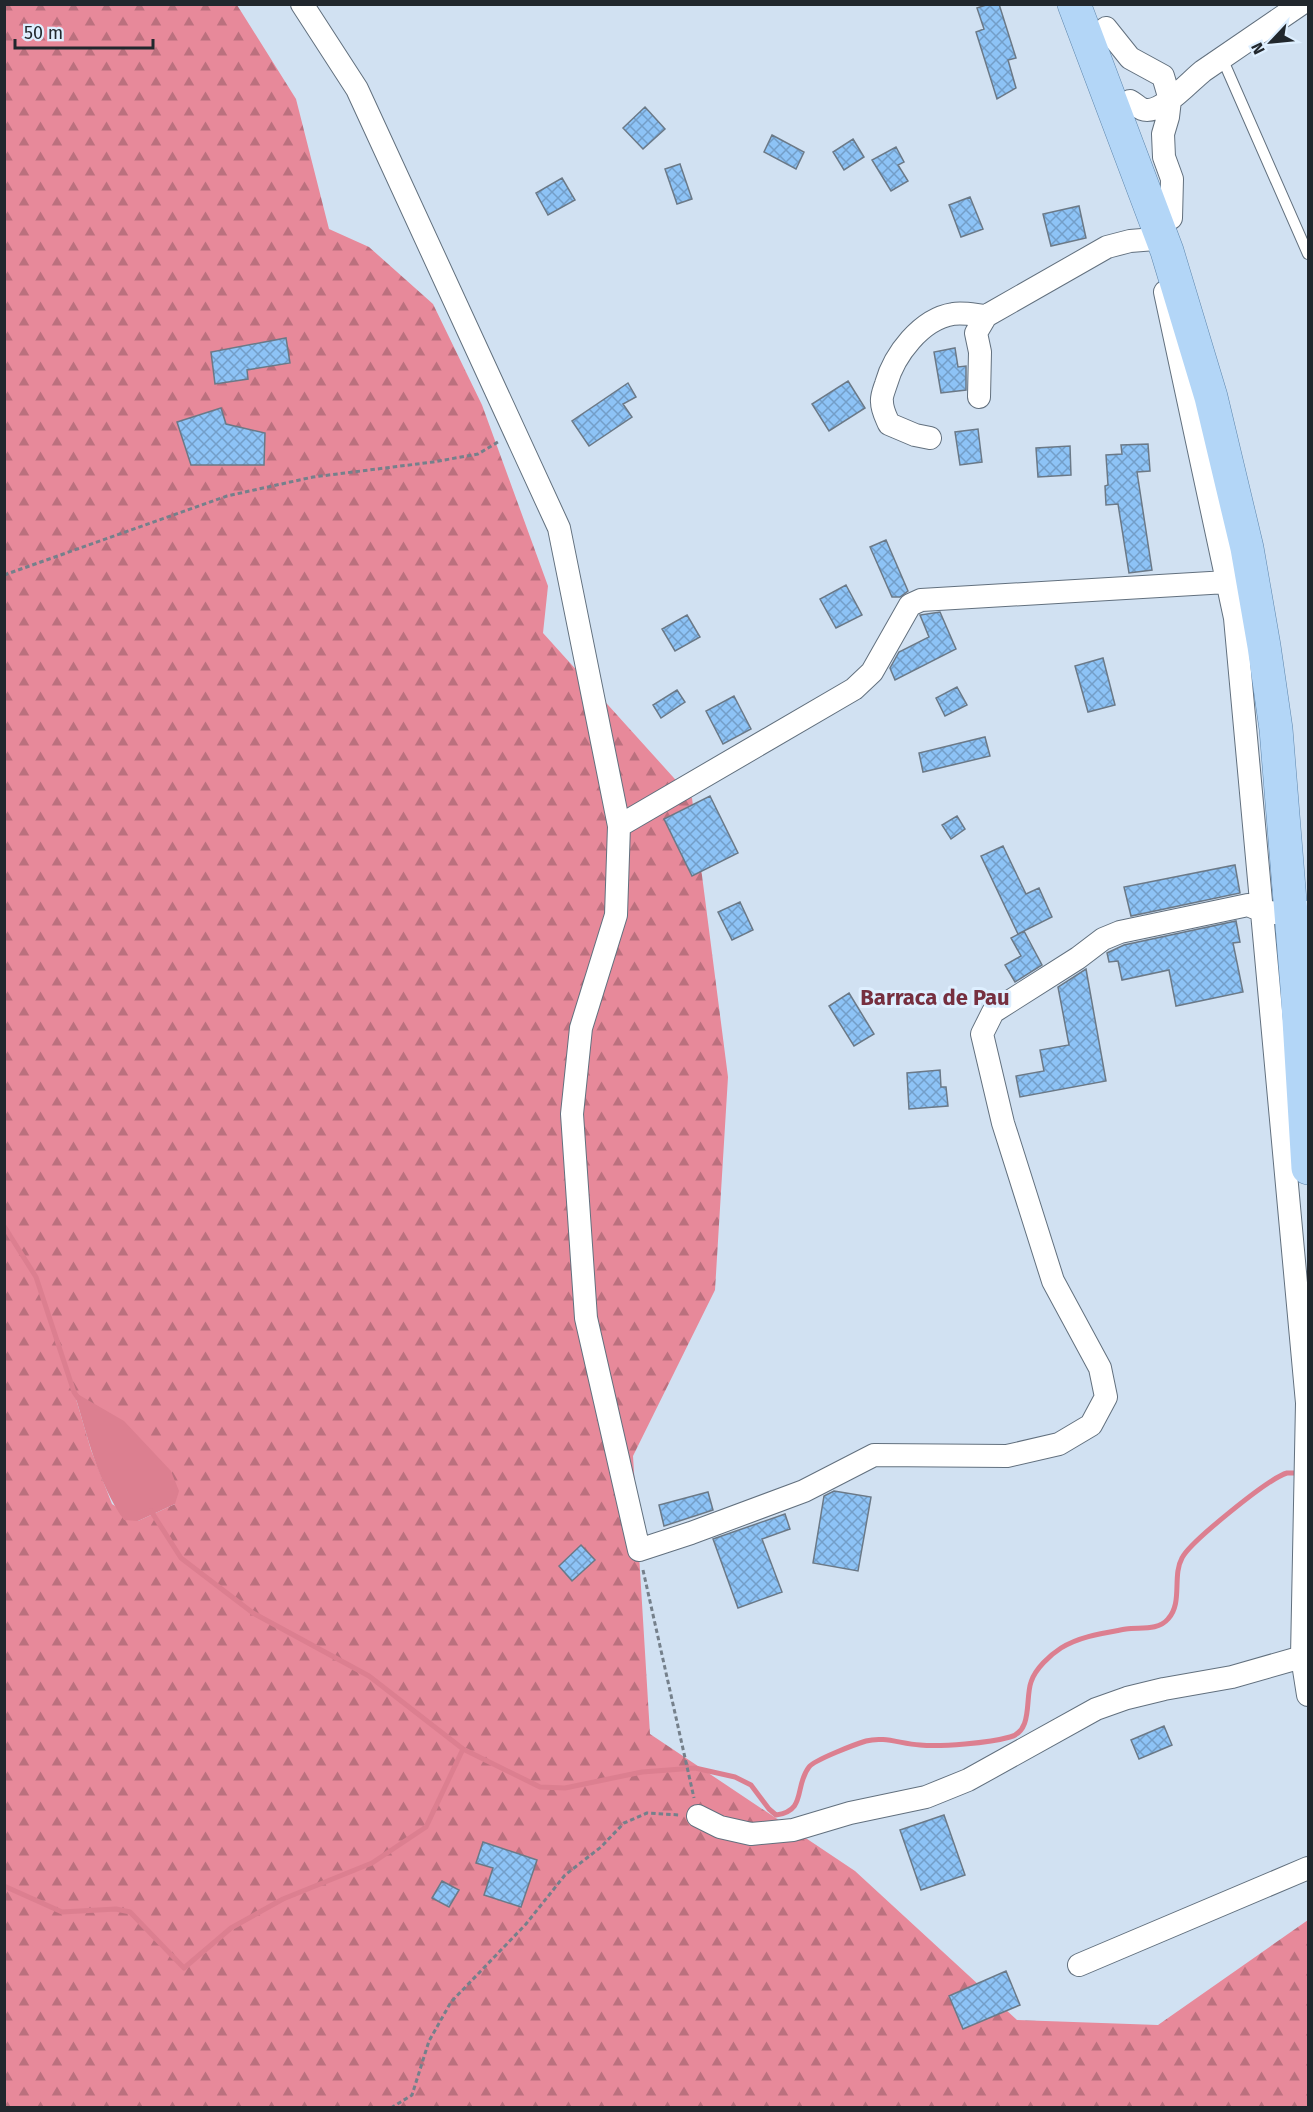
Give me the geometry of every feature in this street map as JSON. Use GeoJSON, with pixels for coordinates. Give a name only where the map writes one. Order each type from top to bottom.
{"type":"FeatureCollection","features":[{"type":"Feature","properties":{"kind":"main road"},"geometry":{"type":"LineString","coordinates":[[1074,4],[1149,162],[1163,229],[1206,322],[1286,640],[1293,910],[1308,1168]]}},
{"type":"Feature","properties":{"kind":"main road"},"geometry":{"type":"LineString","coordinates":[[1101,16],[1140,179],[1167,251],[1211,397],[1247,548],[1276,729],[1293,910]]}},
{"type":"Feature","properties":{"kind":"street"},"geometry":{"type":"LineString","coordinates":[[302,4],[357,89],[559,528],[619,826],[616,915],[581,1028],[572,1114],[586,1318],[639,1550],[804,1491],[874,1455],[1007,1456],[1059,1444],[1090,1425],[1106,1397],[1100,1368],[1053,1281],[1003,1123],[982,1034],[993,1012],[1078,958],[1103,939],[1120,932],[1248,905],[1293,910]]}},
{"type":"Feature","properties":{"kind":"street"},"geometry":{"type":"LineString","coordinates":[[1121,104],[1144,110],[1157,109],[1203,71],[1301,4]]}},
{"type":"Feature","properties":{"kind":"street"},"geometry":{"type":"LineString","coordinates":[[1101,16],[1130,58],[1163,76],[1170,100],[1163,134],[1164,157],[1172,178],[1163,229]]}},
{"type":"Feature","properties":{"kind":"street"},"geometry":{"type":"LineString","coordinates":[[1121,104],[1146,80],[1203,71]]}},
{"type":"Feature","properties":{"kind":"street"},"geometry":{"type":"LineString","coordinates":[[1140,179],[1163,229],[1199,450],[1293,910],[1307,1403],[1302,1657],[1308,1695]]}},
{"type":"Feature","properties":{"kind":"street"},"geometry":{"type":"LineString","coordinates":[[979,397],[980,352],[976,333],[986,316],[1107,247],[1163,229]]}},
{"type":"Feature","properties":{"kind":"street"},"geometry":{"type":"LineString","coordinates":[[930,438],[915,435],[890,424],[881,401],[893,366],[899,353],[914,336],[936,320],[952,314],[986,316]]}},
{"type":"Feature","properties":{"kind":"street"},"geometry":{"type":"LineString","coordinates":[[619,826],[854,689],[872,672],[910,605],[921,600],[1227,582]]}},
{"type":"Feature","properties":{"kind":"street"},"geometry":{"type":"LineString","coordinates":[[698,1816],[720,1827],[751,1834],[793,1830],[850,1813],[926,1797],[968,1780],[1096,1709],[1127,1698],[1232,1677],[1302,1657]]}},
{"type":"Feature","properties":{"kind":"street"},"geometry":{"type":"LineString","coordinates":[[1079,1965],[1308,1868]]}},
{"type":"Feature","properties":{"kind":"lane"},"geometry":{"type":"LineString","coordinates":[[1221,58],[1308,254]]}},
{"type":"Feature","properties":{"kind":"path"},"geometry":{"type":"LineString","coordinates":[[4,575],[227,496],[313,477],[478,454],[514,431]]}},
{"type":"Feature","properties":{"kind":"path"},"geometry":{"type":"LineString","coordinates":[[391,2108],[412,2095],[429,2042],[451,2002],[526,1924],[565,1875],[601,1847],[624,1823],[647,1813],[698,1816],[639,1550]]}},
{"type":"Feature","properties":{"kind":"green space"},"geometry":{"type":"Polygon","coordinates":[[[5,5],[237,5],[296,99],[329,229],[369,247],[433,304],[482,405],[548,586],[543,633],[692,798],[728,1077],[715,1290],[633,1456],[650,1734],[855,1871],[1017,2020],[1158,2025],[1308,1920],[1308,2107],[5,2108],[5,5]],[[74,1392],[91,1450],[112,1504],[138,1521],[175,1504],[74,1392]]]}},
{"type":"Feature","properties":{"kind":"shaded area"},"geometry":{"type":"Polygon","coordinates":[[[74,1392],[124,1421],[171,1471],[179,1491],[175,1504],[138,1521],[124,1520],[100,1475],[74,1392]]]}},
{"type":"Feature","properties":{"kind":"building"},"geometry":{"type":"Polygon","coordinates":[[[999,4],[1016,58],[1008,60],[1016,88],[997,99],[976,32],[984,29],[977,8],[999,4]]]}},
{"type":"Feature","properties":{"kind":"building"},"geometry":{"type":"Polygon","coordinates":[[[645,107],[665,129],[643,149],[623,128],[645,107]]]}},
{"type":"Feature","properties":{"kind":"building"},"geometry":{"type":"Polygon","coordinates":[[[772,135],[804,152],[796,169],[764,152],[772,135]]]}},
{"type":"Feature","properties":{"kind":"building"},"geometry":{"type":"Polygon","coordinates":[[[853,139],[864,157],[844,170],[833,152],[853,139]]]}},
{"type":"Feature","properties":{"kind":"building"},"geometry":{"type":"Polygon","coordinates":[[[896,147],[904,162],[898,165],[908,181],[891,191],[872,160],[896,147]]]}},
{"type":"Feature","properties":{"kind":"building"},"geometry":{"type":"Polygon","coordinates":[[[680,164],[692,199],[677,204],[665,169],[680,164]]]}},
{"type":"Feature","properties":{"kind":"building"},"geometry":{"type":"Polygon","coordinates":[[[562,178],[575,200],[548,215],[536,193],[562,178]]]}},
{"type":"Feature","properties":{"kind":"building"},"geometry":{"type":"Polygon","coordinates":[[[970,197],[983,229],[961,237],[949,205],[970,197]]]}},
{"type":"Feature","properties":{"kind":"building"},"geometry":{"type":"Polygon","coordinates":[[[1079,206],[1086,238],[1051,246],[1043,214],[1079,206]]]}},
{"type":"Feature","properties":{"kind":"building"},"geometry":{"type":"Polygon","coordinates":[[[286,338],[290,363],[247,370],[248,379],[215,384],[211,352],[286,338]]]}},
{"type":"Feature","properties":{"kind":"building"},"geometry":{"type":"Polygon","coordinates":[[[955,348],[958,367],[966,366],[966,390],[941,393],[934,352],[955,348]]]}},
{"type":"Feature","properties":{"kind":"building"},"geometry":{"type":"Polygon","coordinates":[[[848,381],[865,408],[829,431],[812,404],[848,381]]]}},
{"type":"Feature","properties":{"kind":"building"},"geometry":{"type":"Polygon","coordinates":[[[628,383],[636,397],[623,404],[632,417],[589,446],[572,421],[628,383]]]}},
{"type":"Feature","properties":{"kind":"building"},"geometry":{"type":"Polygon","coordinates":[[[221,408],[226,424],[265,433],[264,465],[191,465],[177,422],[221,408]]]}},
{"type":"Feature","properties":{"kind":"building"},"geometry":{"type":"Polygon","coordinates":[[[978,429],[982,462],[960,465],[955,432],[978,429]]]}},
{"type":"Feature","properties":{"kind":"building"},"geometry":{"type":"Polygon","coordinates":[[[1148,444],[1150,471],[1137,472],[1152,570],[1129,573],[1118,504],[1106,505],[1105,486],[1108,485],[1106,455],[1122,454],[1121,445],[1148,444]]]}},
{"type":"Feature","properties":{"kind":"building"},"geometry":{"type":"Polygon","coordinates":[[[1070,446],[1071,475],[1038,477],[1036,448],[1070,446]]]}},
{"type":"Feature","properties":{"kind":"building"},"geometry":{"type":"Polygon","coordinates":[[[886,540],[908,591],[900,597],[892,597],[870,547],[886,540]]]}},
{"type":"Feature","properties":{"kind":"building"},"geometry":{"type":"Polygon","coordinates":[[[846,585],[862,615],[836,628],[820,599],[846,585]]]}},
{"type":"Feature","properties":{"kind":"building"},"geometry":{"type":"Polygon","coordinates":[[[940,612],[956,649],[895,680],[890,668],[899,652],[929,637],[920,615],[940,612]]]}},
{"type":"Feature","properties":{"kind":"building"},"geometry":{"type":"Polygon","coordinates":[[[687,615],[700,637],[675,651],[662,629],[687,615]]]}},
{"type":"Feature","properties":{"kind":"building"},"geometry":{"type":"Polygon","coordinates":[[[1103,658],[1115,705],[1088,712],[1075,666],[1103,658]]]}},
{"type":"Feature","properties":{"kind":"building"},"geometry":{"type":"Polygon","coordinates":[[[957,687],[967,705],[945,716],[936,698],[957,687]]]}},
{"type":"Feature","properties":{"kind":"building"},"geometry":{"type":"Polygon","coordinates":[[[677,690],[685,702],[661,718],[653,705],[677,690]]]}},
{"type":"Feature","properties":{"kind":"building"},"geometry":{"type":"Polygon","coordinates":[[[734,696],[751,729],[723,744],[706,711],[734,696]]]}},
{"type":"Feature","properties":{"kind":"building"},"geometry":{"type":"Polygon","coordinates":[[[985,737],[990,756],[923,772],[919,753],[985,737]]]}},
{"type":"Feature","properties":{"kind":"building"},"geometry":{"type":"Polygon","coordinates":[[[710,796],[738,853],[692,876],[664,819],[710,796]]]}},
{"type":"Feature","properties":{"kind":"building"},"geometry":{"type":"Polygon","coordinates":[[[957,816],[965,829],[951,839],[942,825],[957,816]]]}},
{"type":"Feature","properties":{"kind":"building"},"geometry":{"type":"Polygon","coordinates":[[[1003,846],[1026,894],[1039,888],[1052,917],[1018,934],[981,856],[1003,846]]]}},
{"type":"Feature","properties":{"kind":"building"},"geometry":{"type":"Polygon","coordinates":[[[1235,865],[1240,893],[1131,916],[1124,887],[1235,865]]]}},
{"type":"Feature","properties":{"kind":"building"},"geometry":{"type":"Polygon","coordinates":[[[740,902],[753,930],[732,940],[718,912],[740,902]]]}},
{"type":"Feature","properties":{"kind":"building"},"geometry":{"type":"Polygon","coordinates":[[[1236,921],[1240,942],[1233,943],[1243,992],[1176,1006],[1169,970],[1122,980],[1118,961],[1109,962],[1107,953],[1124,945],[1236,921]]]}},
{"type":"Feature","properties":{"kind":"building"},"geometry":{"type":"Polygon","coordinates":[[[1024,931],[1042,965],[1015,982],[1005,965],[1021,956],[1011,938],[1024,931]]]}},
{"type":"Feature","properties":{"kind":"building"},"geometry":{"type":"Polygon","coordinates":[[[1086,969],[1106,1081],[1020,1097],[1016,1076],[1044,1071],[1040,1050],[1069,1045],[1058,987],[1086,969]]]}},
{"type":"Feature","properties":{"kind":"building"},"geometry":{"type":"Polygon","coordinates":[[[849,993],[874,1034],[854,1046],[829,1006],[849,993]]]}},
{"type":"Feature","properties":{"kind":"building"},"geometry":{"type":"Polygon","coordinates":[[[940,1070],[941,1087],[946,1087],[948,1106],[909,1109],[907,1073],[940,1070]]]}},
{"type":"Feature","properties":{"kind":"building"},"geometry":{"type":"Polygon","coordinates":[[[834,1491],[871,1497],[858,1571],[813,1563],[824,1496],[834,1491]]]}},
{"type":"Feature","properties":{"kind":"building"},"geometry":{"type":"Polygon","coordinates":[[[708,1492],[713,1510],[664,1526],[659,1505],[708,1492]]]}},
{"type":"Feature","properties":{"kind":"building"},"geometry":{"type":"Polygon","coordinates":[[[785,1514],[790,1529],[762,1539],[782,1592],[738,1608],[713,1539],[785,1514]]]}},
{"type":"Feature","properties":{"kind":"building"},"geometry":{"type":"Polygon","coordinates":[[[581,1545],[595,1560],[572,1581],[559,1566],[581,1545]]]}},
{"type":"Feature","properties":{"kind":"building"},"geometry":{"type":"Polygon","coordinates":[[[1164,1726],[1172,1745],[1139,1759],[1131,1740],[1164,1726]]]}},
{"type":"Feature","properties":{"kind":"building"},"geometry":{"type":"Polygon","coordinates":[[[944,1815],[965,1875],[921,1890],[900,1830],[944,1815]]]}},
{"type":"Feature","properties":{"kind":"building"},"geometry":{"type":"Polygon","coordinates":[[[483,1842],[537,1860],[521,1907],[484,1895],[493,1868],[476,1863],[483,1842]]]}},
{"type":"Feature","properties":{"kind":"building"},"geometry":{"type":"Polygon","coordinates":[[[442,1881],[459,1890],[449,1907],[432,1898],[442,1881]]]}},
{"type":"Feature","properties":{"kind":"building"},"geometry":{"type":"Polygon","coordinates":[[[1006,1971],[1020,2005],[963,2029],[949,1996],[1006,1971]]]}},
{"type":"Feature","properties":{"kind":"waterway"},"geometry":{"type":"LineString","coordinates":[[4,1226],[36,1277],[74,1392],[78,1398]]}},
{"type":"Feature","properties":{"kind":"waterway"},"geometry":{"type":"LineString","coordinates":[[151,1511],[181,1558],[253,1613],[369,1676],[463,1749],[540,1787],[565,1788],[642,1772],[695,1768],[735,1777],[751,1785],[776,1815],[786,1813],[796,1803],[805,1774],[812,1764],[861,1743],[879,1739],[920,1745],[952,1745],[990,1741],[1017,1734],[1027,1714],[1029,1689],[1033,1677],[1048,1658],[1068,1644],[1084,1638],[1126,1629],[1154,1627],[1164,1623],[1175,1605],[1179,1565],[1188,1550],[1214,1525],[1264,1486],[1287,1473],[1296,1473]]}},
{"type":"Feature","properties":{"kind":"waterway"},"geometry":{"type":"LineString","coordinates":[[4,1886],[62,1912],[116,1909],[130,1912],[184,1968],[231,1928],[283,1899],[372,1863],[426,1827],[463,1749]]}},
{"type":"Feature","properties":{"kind":"district","name":"Barraca de Pau"},"geometry":{"type":"Point","coordinates":[935,997]}}]}
